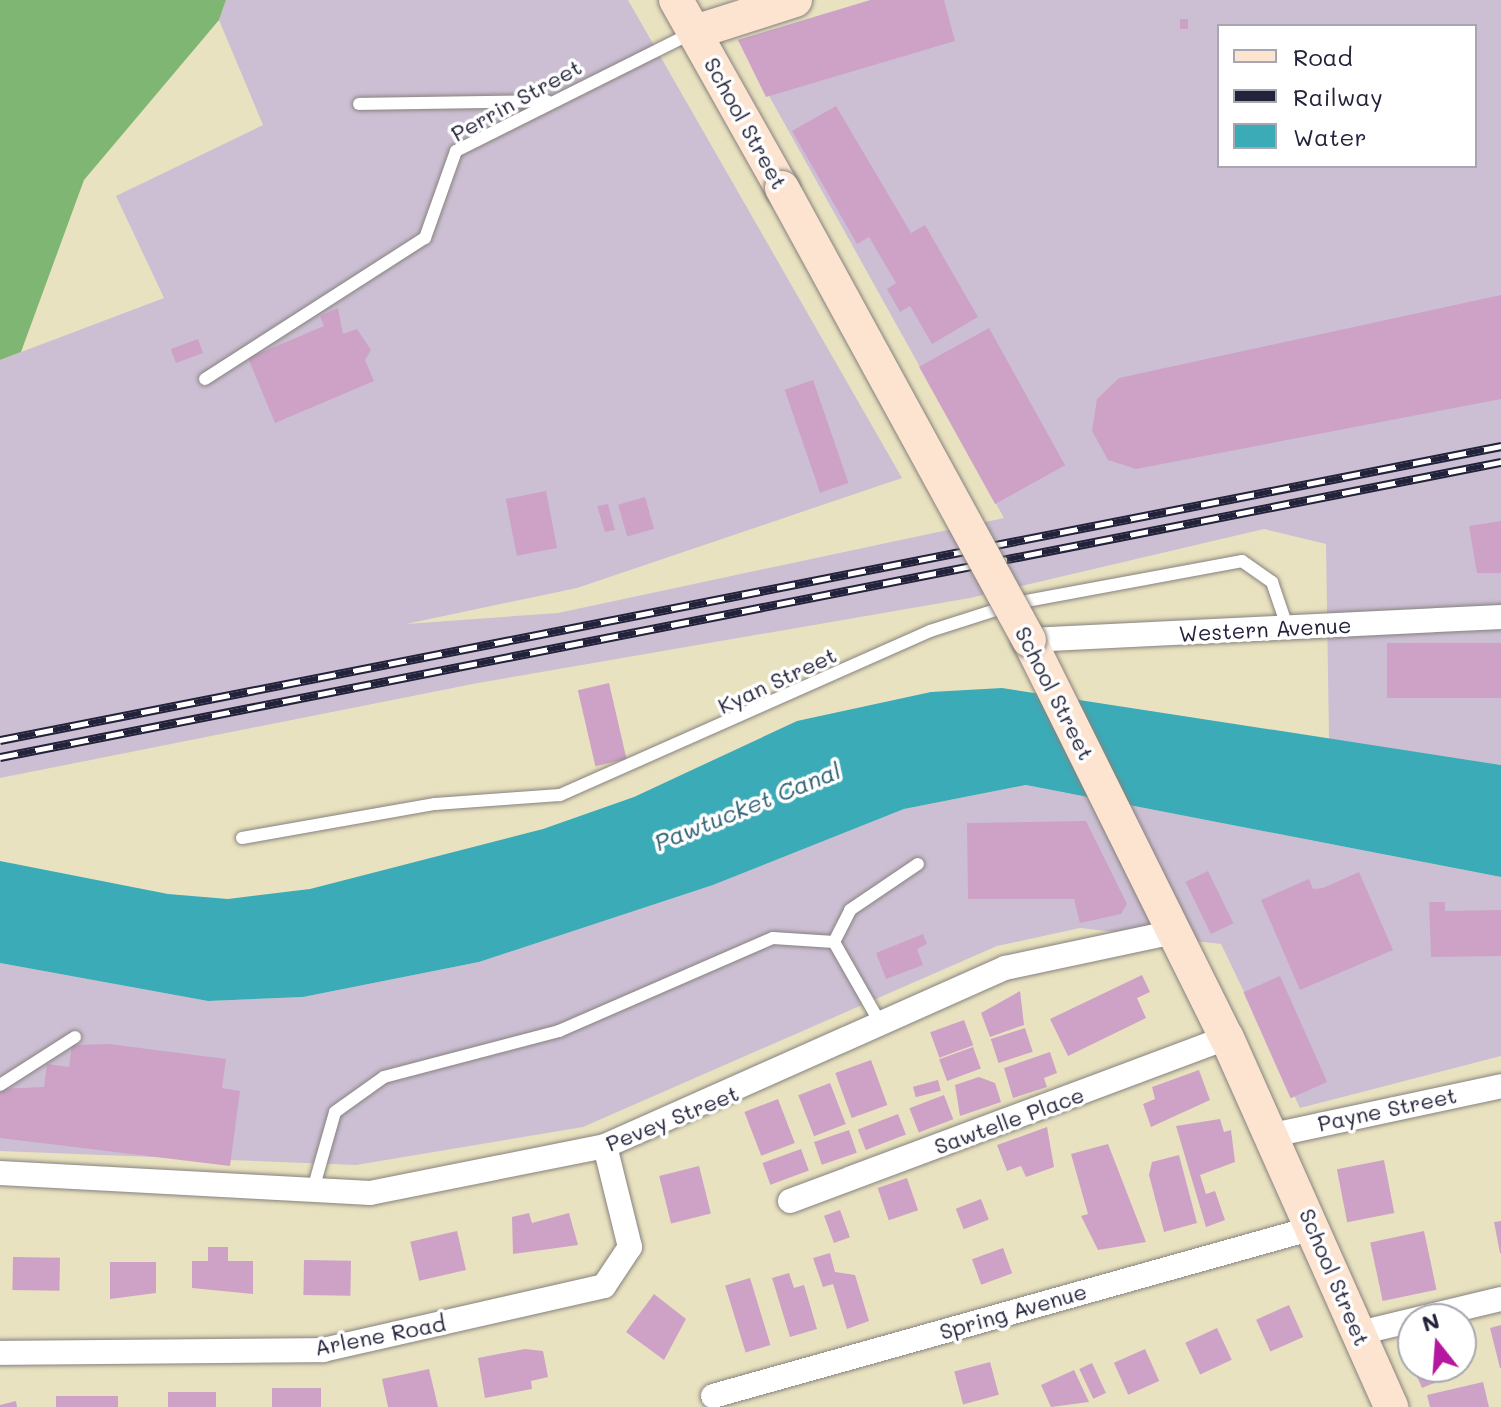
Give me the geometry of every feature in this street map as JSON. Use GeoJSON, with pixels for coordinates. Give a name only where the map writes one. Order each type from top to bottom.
{"type":"FeatureCollection","features":[{"type":"Feature","properties":{"kind":"main road","name":"School Street"},"geometry":{"type":"LineString","coordinates":[[676,0],[1029,640],[1124,827],[1273,1135],[1391,1407]]}},
{"type":"Feature","properties":{"kind":"main road"},"geometry":{"type":"LineString","coordinates":[[695,32],[795,0]]}},
{"type":"Feature","properties":{"kind":"street","name":"Western Avenue"},"geometry":{"type":"LineString","coordinates":[[1029,640],[1501,617]]}},
{"type":"Feature","properties":{"kind":"street","name":"Pevey Street"},"geometry":{"type":"LineString","coordinates":[[0,1173],[312,1193],[370,1193],[605,1146],[1018,964],[1175,932]]}},
{"type":"Feature","properties":{"kind":"street","name":"Sawtelle Place"},"geometry":{"type":"LineString","coordinates":[[790,1201],[1227,1038]]}},
{"type":"Feature","properties":{"kind":"street","name":"Payne Street"},"geometry":{"type":"LineString","coordinates":[[1273,1135],[1501,1086]]}},
{"type":"Feature","properties":{"kind":"street","name":"Arlene Road"},"geometry":{"type":"LineString","coordinates":[[0,1353],[323,1350],[604,1286],[630,1247],[605,1146]]}},
{"type":"Feature","properties":{"kind":"street","name":"Spring Avenue"},"geometry":{"type":"LineString","coordinates":[[713,1396],[1313,1228]]}},
{"type":"Feature","properties":{"kind":"street"},"geometry":{"type":"LineString","coordinates":[[1359,1333],[1501,1299]]}},
{"type":"Feature","properties":{"kind":"lane","name":"Perrin Street"},"geometry":{"type":"LineString","coordinates":[[205,379],[425,238],[456,151],[551,101],[695,32]]}},
{"type":"Feature","properties":{"kind":"lane"},"geometry":{"type":"LineString","coordinates":[[359,104],[551,101]]}},
{"type":"Feature","properties":{"kind":"lane","name":"Kyan Street"},"geometry":{"type":"LineString","coordinates":[[242,838],[450,802],[560,795],[930,631],[1036,599],[1242,561],[1272,582],[1288,629]]}},
{"type":"Feature","properties":{"kind":"lane"},"geometry":{"type":"LineString","coordinates":[[834,942],[850,910],[918,864]]}},
{"type":"Feature","properties":{"kind":"lane"},"geometry":{"type":"LineString","coordinates":[[312,1193],[335,1112],[384,1077],[559,1031],[773,938],[834,942]]}},
{"type":"Feature","properties":{"kind":"lane"},"geometry":{"type":"LineString","coordinates":[[834,942],[882,1026]]}},
{"type":"Feature","properties":{"kind":"lane"},"geometry":{"type":"LineString","coordinates":[[0,1085],[75,1037]]}},
{"type":"Feature","properties":{"kind":"shaded area"},"geometry":{"type":"Polygon","coordinates":[[[226,0],[628,0],[902,478],[577,588],[406,624],[558,613],[1004,518],[738,40],[870,0],[1501,0],[1501,765],[1329,739],[1326,544],[1264,529],[970,598],[478,683],[0,778],[0,360],[164,298],[116,196],[263,125],[219,20],[226,0]]]}},
{"type":"Feature","properties":{"kind":"shaded area"},"geometry":{"type":"Polygon","coordinates":[[[1026,785],[1501,877],[1501,1056],[1300,1108],[1221,944],[1080,928],[997,946],[583,1127],[356,1165],[0,1151],[0,963],[208,1001],[303,997],[479,962],[713,885],[904,809],[1026,785]]]}},
{"type":"Feature","properties":{"kind":"green space"},"geometry":{"type":"Polygon","coordinates":[[[0,0],[226,0],[219,20],[84,180],[21,352],[0,360],[0,0]]]}},
{"type":"Feature","properties":{"kind":"water","name":"Pawtucket Canal"},"geometry":{"type":"Polygon","coordinates":[[[1002,688],[1501,765],[1501,877],[1026,785],[904,809],[713,885],[479,962],[303,997],[208,1001],[0,963],[0,861],[168,894],[228,899],[310,889],[543,829],[634,797],[797,721],[931,692],[1002,688]]]}},
{"type":"Feature","properties":{"kind":"building"},"geometry":{"type":"Polygon","coordinates":[[[871,0],[944,0],[955,41],[766,97],[738,40],[871,0]]]}},
{"type":"Feature","properties":{"kind":"building"},"geometry":{"type":"Polygon","coordinates":[[[1180,19],[1188,19],[1188,29],[1180,29],[1180,19]]]}},
{"type":"Feature","properties":{"kind":"building"},"geometry":{"type":"Polygon","coordinates":[[[836,106],[911,233],[925,225],[978,317],[932,344],[910,306],[900,312],[887,289],[896,283],[869,237],[857,244],[792,131],[836,106]]]}},
{"type":"Feature","properties":{"kind":"building"},"geometry":{"type":"Polygon","coordinates":[[[1501,295],[1501,399],[1136,469],[1108,460],[1092,431],[1097,399],[1119,378],[1501,295]]]}},
{"type":"Feature","properties":{"kind":"building"},"geometry":{"type":"Polygon","coordinates":[[[338,308],[343,334],[357,329],[371,350],[365,360],[374,381],[275,423],[248,358],[324,326],[320,316],[338,308]]]}},
{"type":"Feature","properties":{"kind":"building"},"geometry":{"type":"Polygon","coordinates":[[[989,328],[1065,465],[995,504],[919,367],[989,328]]]}},
{"type":"Feature","properties":{"kind":"building"},"geometry":{"type":"Polygon","coordinates":[[[198,339],[203,353],[176,363],[171,349],[198,339]]]}},
{"type":"Feature","properties":{"kind":"building"},"geometry":{"type":"Polygon","coordinates":[[[813,380],[848,483],[820,493],[785,390],[813,380]]]}},
{"type":"Feature","properties":{"kind":"building"},"geometry":{"type":"Polygon","coordinates":[[[546,491],[557,548],[517,556],[506,499],[546,491]]]}},
{"type":"Feature","properties":{"kind":"building"},"geometry":{"type":"Polygon","coordinates":[[[645,497],[654,529],[627,536],[618,505],[645,497]]]}},
{"type":"Feature","properties":{"kind":"building"},"geometry":{"type":"Polygon","coordinates":[[[608,504],[615,530],[605,532],[597,506],[608,504]]]}},
{"type":"Feature","properties":{"kind":"building"},"geometry":{"type":"Polygon","coordinates":[[[1501,521],[1501,573],[1477,573],[1469,526],[1501,521]]]}},
{"type":"Feature","properties":{"kind":"building"},"geometry":{"type":"Polygon","coordinates":[[[1387,643],[1501,643],[1501,698],[1387,698],[1387,643]]]}},
{"type":"Feature","properties":{"kind":"building"},"geometry":{"type":"Polygon","coordinates":[[[609,683],[627,759],[595,766],[578,690],[609,683]]]}},
{"type":"Feature","properties":{"kind":"building"},"geometry":{"type":"Polygon","coordinates":[[[1086,821],[1127,904],[1121,914],[1080,923],[1074,899],[968,899],[967,823],[1086,821]]]}},
{"type":"Feature","properties":{"kind":"building"},"geometry":{"type":"Polygon","coordinates":[[[1208,871],[1233,923],[1211,934],[1186,882],[1208,871]]]}},
{"type":"Feature","properties":{"kind":"building"},"geometry":{"type":"Polygon","coordinates":[[[1359,872],[1393,950],[1300,990],[1261,900],[1309,879],[1313,889],[1323,888],[1359,872]]]}},
{"type":"Feature","properties":{"kind":"building"},"geometry":{"type":"Polygon","coordinates":[[[1429,902],[1445,902],[1445,911],[1501,910],[1501,956],[1431,957],[1429,902]]]}},
{"type":"Feature","properties":{"kind":"building"},"geometry":{"type":"Polygon","coordinates":[[[923,934],[927,944],[917,949],[923,965],[886,979],[876,953],[923,934]]]}},
{"type":"Feature","properties":{"kind":"building"},"geometry":{"type":"Polygon","coordinates":[[[1142,975],[1150,992],[1137,998],[1146,1018],[1068,1056],[1050,1019],[1142,975]]]}},
{"type":"Feature","properties":{"kind":"building"},"geometry":{"type":"Polygon","coordinates":[[[1280,976],[1327,1082],[1291,1098],[1243,992],[1280,976]]]}},
{"type":"Feature","properties":{"kind":"building"},"geometry":{"type":"Polygon","coordinates":[[[1020,991],[1024,1025],[990,1037],[981,1013],[1020,991]]]}},
{"type":"Feature","properties":{"kind":"building"},"geometry":{"type":"Polygon","coordinates":[[[964,1020],[973,1045],[939,1058],[930,1032],[964,1020]]]}},
{"type":"Feature","properties":{"kind":"building"},"geometry":{"type":"Polygon","coordinates":[[[1025,1028],[1033,1052],[998,1063],[991,1039],[1025,1028]]]}},
{"type":"Feature","properties":{"kind":"building"},"geometry":{"type":"Polygon","coordinates":[[[109,1044],[226,1059],[222,1088],[240,1091],[230,1166],[0,1138],[0,1089],[44,1087],[47,1064],[69,1067],[72,1045],[109,1044]]]}},
{"type":"Feature","properties":{"kind":"building"},"geometry":{"type":"Polygon","coordinates":[[[973,1047],[981,1069],[947,1081],[939,1059],[973,1047]]]}},
{"type":"Feature","properties":{"kind":"building"},"geometry":{"type":"Polygon","coordinates":[[[1050,1052],[1057,1073],[1044,1078],[1047,1087],[1013,1098],[1004,1068],[1050,1052]]]}},
{"type":"Feature","properties":{"kind":"building"},"geometry":{"type":"Polygon","coordinates":[[[871,1060],[887,1105],[852,1118],[835,1073],[871,1060]]]}},
{"type":"Feature","properties":{"kind":"building"},"geometry":{"type":"Polygon","coordinates":[[[1199,1070],[1210,1100],[1151,1127],[1143,1104],[1155,1099],[1152,1087],[1199,1070]]]}},
{"type":"Feature","properties":{"kind":"building"},"geometry":{"type":"Polygon","coordinates":[[[979,1077],[995,1083],[1001,1102],[960,1116],[955,1085],[979,1077]]]}},
{"type":"Feature","properties":{"kind":"building"},"geometry":{"type":"Polygon","coordinates":[[[938,1080],[941,1091],[916,1097],[913,1087],[938,1080]]]}},
{"type":"Feature","properties":{"kind":"building"},"geometry":{"type":"Polygon","coordinates":[[[830,1083],[846,1124],[814,1136],[798,1095],[830,1083]]]}},
{"type":"Feature","properties":{"kind":"building"},"geometry":{"type":"Polygon","coordinates":[[[944,1095],[953,1119],[919,1133],[909,1108],[944,1095]]]}},
{"type":"Feature","properties":{"kind":"building"},"geometry":{"type":"Polygon","coordinates":[[[778,1099],[795,1143],[761,1156],[744,1112],[778,1099]]]}},
{"type":"Feature","properties":{"kind":"building"},"geometry":{"type":"Polygon","coordinates":[[[898,1114],[906,1135],[866,1150],[858,1129],[898,1114]]]}},
{"type":"Feature","properties":{"kind":"building"},"geometry":{"type":"Polygon","coordinates":[[[1220,1119],[1224,1132],[1231,1130],[1235,1162],[1200,1175],[1206,1194],[1215,1191],[1225,1220],[1206,1227],[1176,1126],[1220,1119]]]}},
{"type":"Feature","properties":{"kind":"building"},"geometry":{"type":"Polygon","coordinates":[[[1047,1127],[1054,1167],[1026,1177],[1021,1166],[1007,1171],[997,1145],[1047,1127]]]}},
{"type":"Feature","properties":{"kind":"building"},"geometry":{"type":"Polygon","coordinates":[[[849,1130],[857,1153],[822,1165],[814,1142],[849,1130]]]}},
{"type":"Feature","properties":{"kind":"building"},"geometry":{"type":"Polygon","coordinates":[[[1108,1144],[1146,1242],[1098,1250],[1081,1216],[1088,1214],[1071,1154],[1108,1144]]]}},
{"type":"Feature","properties":{"kind":"building"},"geometry":{"type":"Polygon","coordinates":[[[801,1149],[809,1171],[770,1185],[762,1163],[801,1149]]]}},
{"type":"Feature","properties":{"kind":"building"},"geometry":{"type":"Polygon","coordinates":[[[1179,1155],[1197,1223],[1164,1232],[1149,1175],[1152,1162],[1179,1155]]]}},
{"type":"Feature","properties":{"kind":"building"},"geometry":{"type":"Polygon","coordinates":[[[1384,1160],[1394,1213],[1347,1222],[1337,1169],[1384,1160]]]}},
{"type":"Feature","properties":{"kind":"building"},"geometry":{"type":"Polygon","coordinates":[[[699,1166],[711,1214],[671,1223],[659,1176],[699,1166]]]}},
{"type":"Feature","properties":{"kind":"building"},"geometry":{"type":"Polygon","coordinates":[[[907,1178],[918,1210],[889,1220],[878,1188],[907,1178]]]}},
{"type":"Feature","properties":{"kind":"building"},"geometry":{"type":"Polygon","coordinates":[[[981,1199],[989,1220],[964,1229],[956,1209],[981,1199]]]}},
{"type":"Feature","properties":{"kind":"building"},"geometry":{"type":"Polygon","coordinates":[[[840,1210],[850,1237],[834,1243],[824,1216],[840,1210]]]}},
{"type":"Feature","properties":{"kind":"building"},"geometry":{"type":"Polygon","coordinates":[[[529,1213],[532,1223],[569,1213],[578,1245],[513,1254],[512,1217],[529,1213]]]}},
{"type":"Feature","properties":{"kind":"building"},"geometry":{"type":"Polygon","coordinates":[[[1501,1221],[1501,1253],[1500,1253],[1494,1222],[1501,1221]]]}},
{"type":"Feature","properties":{"kind":"building"},"geometry":{"type":"Polygon","coordinates":[[[457,1231],[466,1270],[419,1281],[410,1242],[457,1231]]]}},
{"type":"Feature","properties":{"kind":"building"},"geometry":{"type":"Polygon","coordinates":[[[1424,1231],[1436,1290],[1383,1301],[1370,1242],[1424,1231]]]}},
{"type":"Feature","properties":{"kind":"building"},"geometry":{"type":"Polygon","coordinates":[[[208,1247],[228,1247],[228,1261],[253,1261],[253,1294],[192,1288],[192,1261],[208,1261],[208,1247]]]}},
{"type":"Feature","properties":{"kind":"building"},"geometry":{"type":"Polygon","coordinates":[[[1003,1248],[1012,1273],[981,1285],[972,1259],[1003,1248]]]}},
{"type":"Feature","properties":{"kind":"building"},"geometry":{"type":"Polygon","coordinates":[[[830,1253],[835,1272],[855,1275],[869,1321],[847,1329],[833,1284],[823,1287],[813,1258],[830,1253]]]}},
{"type":"Feature","properties":{"kind":"building"},"geometry":{"type":"Polygon","coordinates":[[[13,1257],[60,1258],[59,1291],[12,1290],[13,1257]]]}},
{"type":"Feature","properties":{"kind":"building"},"geometry":{"type":"Polygon","coordinates":[[[304,1260],[351,1261],[350,1296],[303,1295],[304,1260]]]}},
{"type":"Feature","properties":{"kind":"building"},"geometry":{"type":"Polygon","coordinates":[[[110,1262],[156,1262],[156,1293],[110,1299],[110,1262]]]}},
{"type":"Feature","properties":{"kind":"building"},"geometry":{"type":"Polygon","coordinates":[[[789,1273],[794,1288],[804,1285],[817,1329],[790,1337],[772,1278],[789,1273]]]}},
{"type":"Feature","properties":{"kind":"building"},"geometry":{"type":"Polygon","coordinates":[[[750,1278],[770,1345],[746,1353],[725,1286],[750,1278]]]}},
{"type":"Feature","properties":{"kind":"building"},"geometry":{"type":"Polygon","coordinates":[[[654,1294],[686,1319],[664,1360],[626,1332],[654,1294]]]}},
{"type":"Feature","properties":{"kind":"building"},"geometry":{"type":"Polygon","coordinates":[[[1289,1305],[1303,1337],[1270,1352],[1256,1320],[1289,1305]]]}},
{"type":"Feature","properties":{"kind":"building"},"geometry":{"type":"Polygon","coordinates":[[[1501,1325],[1501,1368],[1500,1368],[1490,1328],[1501,1325]]]}},
{"type":"Feature","properties":{"kind":"building"},"geometry":{"type":"Polygon","coordinates":[[[1217,1328],[1232,1360],[1200,1375],[1185,1343],[1217,1328]]]}},
{"type":"Feature","properties":{"kind":"building"},"geometry":{"type":"Polygon","coordinates":[[[525,1349],[543,1351],[548,1377],[531,1381],[532,1389],[485,1398],[478,1358],[525,1349]]]}},
{"type":"Feature","properties":{"kind":"building"},"geometry":{"type":"Polygon","coordinates":[[[1145,1349],[1159,1381],[1128,1395],[1114,1363],[1145,1349]]]}},
{"type":"Feature","properties":{"kind":"building"},"geometry":{"type":"Polygon","coordinates":[[[990,1362],[999,1395],[963,1404],[954,1372],[990,1362]]]}},
{"type":"Feature","properties":{"kind":"building"},"geometry":{"type":"Polygon","coordinates":[[[1092,1363],[1106,1393],[1093,1399],[1079,1369],[1092,1363]]]}},
{"type":"Feature","properties":{"kind":"building"},"geometry":{"type":"Polygon","coordinates":[[[429,1369],[438,1407],[388,1407],[382,1379],[429,1369]]]}},
{"type":"Feature","properties":{"kind":"building"},"geometry":{"type":"Polygon","coordinates":[[[1074,1370],[1089,1402],[1051,1407],[1041,1385],[1074,1370]]]}},
{"type":"Feature","properties":{"kind":"building"},"geometry":{"type":"Polygon","coordinates":[[[1483,1382],[1489,1407],[1430,1407],[1427,1395],[1483,1382]]]}},
{"type":"Feature","properties":{"kind":"building"},"geometry":{"type":"Polygon","coordinates":[[[272,1388],[321,1388],[321,1407],[272,1407],[272,1388]]]}},
{"type":"Feature","properties":{"kind":"building"},"geometry":{"type":"Polygon","coordinates":[[[168,1392],[216,1392],[216,1407],[168,1407],[168,1392]]]}},
{"type":"Feature","properties":{"kind":"building"},"geometry":{"type":"Polygon","coordinates":[[[56,1396],[118,1396],[118,1407],[56,1407],[56,1396]]]}},
{"type":"Feature","properties":{"kind":"building"},"geometry":{"type":"Polygon","coordinates":[[[16,1401],[17,1407],[0,1407],[0,1405],[16,1401]]]}},
{"type":"Feature","properties":{"kind":"railway"},"geometry":{"type":"LineString","coordinates":[[0,740],[1501,446]]}},
{"type":"Feature","properties":{"kind":"railway"},"geometry":{"type":"LineString","coordinates":[[0,757],[1501,462]]}}]}
